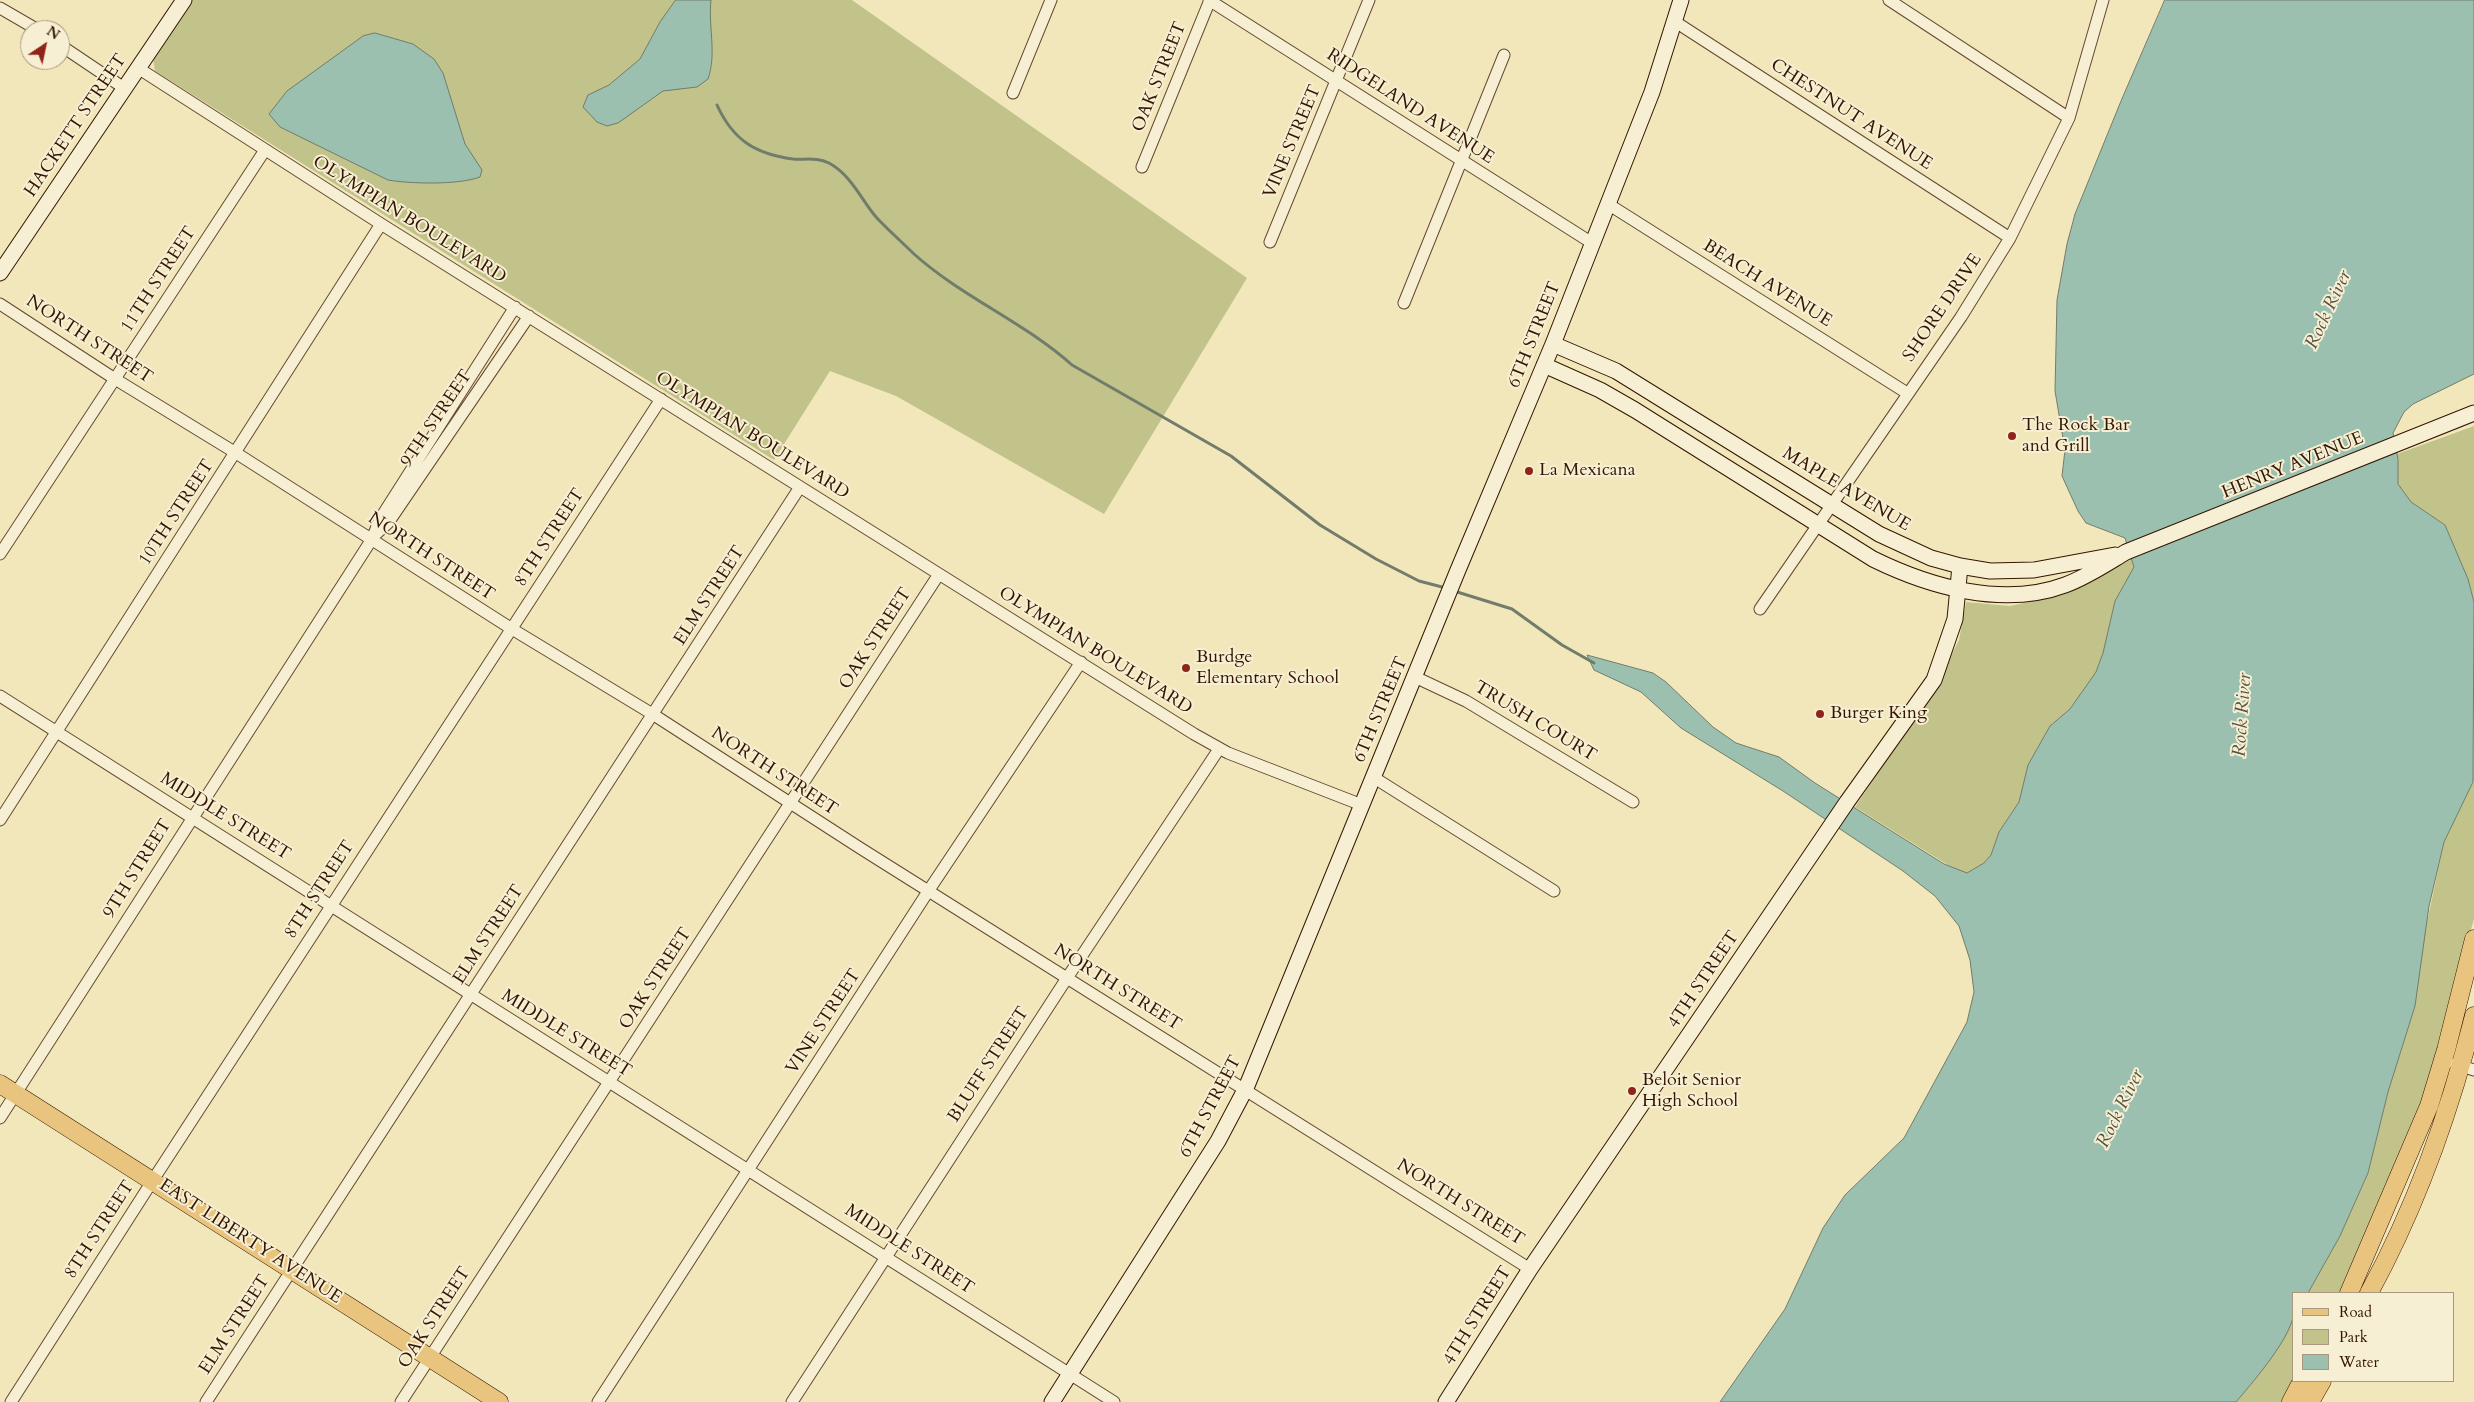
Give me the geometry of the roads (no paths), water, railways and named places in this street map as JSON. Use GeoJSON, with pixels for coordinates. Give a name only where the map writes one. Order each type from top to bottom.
{"type":"FeatureCollection","features":[{"type":"Feature","properties":{"kind":"main road"},"geometry":{"type":"LineString","coordinates":[[2369,1292],[2424,1172],[2459,1065],[2449,1038],[2474,939]]}},
{"type":"Feature","properties":{"kind":"main road"},"geometry":{"type":"LineString","coordinates":[[2349,1292],[2419,1131],[2470,1046],[2474,1016]]}},
{"type":"Feature","properties":{"kind":"main road","name":"EAST LIBERTY AVENUE"},"geometry":{"type":"LineString","coordinates":[[0,1084],[500,1402]]}},
{"type":"Feature","properties":{"kind":"main road"},"geometry":{"type":"LineString","coordinates":[[2291,1402],[2301,1382]]}},
{"type":"Feature","properties":{"kind":"main road"},"geometry":{"type":"LineString","coordinates":[[2310,1402],[2321,1382]]}},
{"type":"Feature","properties":{"kind":"street","name":"HACKETT STREET"},"geometry":{"type":"LineString","coordinates":[[0,273],[184,0]]}},
{"type":"Feature","properties":{"kind":"street"},"geometry":{"type":"LineString","coordinates":[[1013,93],[1051,0]]}},
{"type":"Feature","properties":{"kind":"street","name":"RIDGELAND AVENUE"},"geometry":{"type":"LineString","coordinates":[[1210,0],[1592,243]]}},
{"type":"Feature","properties":{"kind":"street","name":"OAK STREET"},"geometry":{"type":"LineString","coordinates":[[1142,167],[1210,0]]}},
{"type":"Feature","properties":{"kind":"street","name":"VINE STREET"},"geometry":{"type":"LineString","coordinates":[[1270,242],[1369,0]]}},
{"type":"Feature","properties":{"kind":"street","name":"6TH STREET"},"geometry":{"type":"LineString","coordinates":[[1052,1402],[1218,1141],[1246,1088],[1373,777],[1416,677],[1458,570],[1553,344],[1652,92],[1680,0]]}},
{"type":"Feature","properties":{"kind":"street"},"geometry":{"type":"LineString","coordinates":[[1888,0],[2069,118]]}},
{"type":"Feature","properties":{"kind":"street","name":"SHORE DRIVE"},"geometry":{"type":"LineString","coordinates":[[1760,610],[1907,393],[1961,317],[2010,238],[2069,118],[2104,0]]}},
{"type":"Feature","properties":{"kind":"street"},"geometry":{"type":"LineString","coordinates":[[0,8],[21,20]]}},
{"type":"Feature","properties":{"kind":"street","name":"CHESTNUT AVENUE"},"geometry":{"type":"LineString","coordinates":[[1674,21],[2010,238]]}},
{"type":"Feature","properties":{"kind":"street"},"geometry":{"type":"LineString","coordinates":[[70,52],[124,88]]}},
{"type":"Feature","properties":{"kind":"street"},"geometry":{"type":"LineString","coordinates":[[1404,303],[1504,55]]}},
{"type":"Feature","properties":{"kind":"street","name":"OLYMPIAN BOULEVARD"},"geometry":{"type":"LineString","coordinates":[[138,68],[381,224],[1219,749],[1362,805]]}},
{"type":"Feature","properties":{"kind":"street","name":"11TH STREET"},"geometry":{"type":"LineString","coordinates":[[0,554],[265,150]]}},
{"type":"Feature","properties":{"kind":"street","name":"BEACH AVENUE"},"geometry":{"type":"LineString","coordinates":[[1608,204],[1907,393]]}},
{"type":"Feature","properties":{"kind":"street","name":"10TH STREET"},"geometry":{"type":"LineString","coordinates":[[0,820],[381,224]]}},
{"type":"Feature","properties":{"kind":"street","name":"NORTH STREET"},"geometry":{"type":"LineString","coordinates":[[0,304],[115,379],[236,453],[512,629],[654,715],[791,804],[1530,1268]]}},
{"type":"Feature","properties":{"kind":"street","name":"9TH STREET"},"geometry":{"type":"LineString","coordinates":[[0,1118],[192,816],[372,539],[380,519],[515,307]]}},
{"type":"Feature","properties":{"kind":"street","name":"9TH STREET"},"geometry":{"type":"LineString","coordinates":[[372,539],[388,523],[529,316]]}},
{"type":"Feature","properties":{"kind":"street","name":"MAPLE AVENUE"},"geometry":{"type":"LineString","coordinates":[[1553,344],[1616,371],[1898,544],[1960,566],[1990,571],[2034,570],[2126,552]]}},
{"type":"Feature","properties":{"kind":"street"},"geometry":{"type":"LineString","coordinates":[[1544,365],[1600,390],[1873,559],[1911,577],[1956,588],[2002,596],[2064,586],[2088,576],[2126,552]]}},
{"type":"Feature","properties":{"kind":"street","name":"8TH STREET"},"geometry":{"type":"LineString","coordinates":[[11,1402],[152,1180],[661,398]]}},
{"type":"Feature","properties":{"kind":"street","name":"HENRY AVENUE"},"geometry":{"type":"LineString","coordinates":[[2126,552],[2474,413]]}},
{"type":"Feature","properties":{"kind":"street","name":"ELM STREET"},"geometry":{"type":"LineString","coordinates":[[206,1402],[654,715],[800,487]]}},
{"type":"Feature","properties":{"kind":"street","name":"4TH STREET"},"geometry":{"type":"LineString","coordinates":[[1446,1402],[1530,1268],[1847,802],[1934,680],[1955,620],[1956,588],[1960,566]]}},
{"type":"Feature","properties":{"kind":"street","name":"OAK STREET"},"geometry":{"type":"LineString","coordinates":[[401,1402],[939,574]]}},
{"type":"Feature","properties":{"kind":"street","name":"VINE STREET"},"geometry":{"type":"LineString","coordinates":[[598,1402],[929,890],[1082,662]]}},
{"type":"Feature","properties":{"kind":"street","name":"TRUSH COURT"},"geometry":{"type":"LineString","coordinates":[[1416,677],[1466,701],[1633,802]]}},
{"type":"Feature","properties":{"kind":"street","name":"MIDDLE STREET"},"geometry":{"type":"LineString","coordinates":[[0,696],[1114,1402]]}},
{"type":"Feature","properties":{"kind":"street","name":"BLUFF STREET"},"geometry":{"type":"LineString","coordinates":[[792,1402],[1067,978],[1219,749]]}},
{"type":"Feature","properties":{"kind":"street"},"geometry":{"type":"LineString","coordinates":[[1373,777],[1554,891]]}},
{"type":"Feature","properties":{"kind":"street"},"geometry":{"type":"LineString","coordinates":[[2449,1038],[2470,1046]]}},
{"type":"Feature","properties":{"kind":"water"},"geometry":{"type":"Polygon","coordinates":[[[676,0],[711,0],[712,59],[708,79],[697,87],[663,91],[618,123],[607,126],[597,122],[583,107],[588,95],[609,85],[640,59],[660,22],[676,0]]]}},
{"type":"Feature","properties":{"kind":"water","name":"Rock River"},"geometry":{"type":"Polygon","coordinates":[[[2165,0],[2474,0],[2474,374],[2413,404],[2404,412],[2393,433],[2398,459],[2398,484],[2411,502],[2445,525],[2468,579],[2474,602],[2473,782],[2444,842],[2429,906],[2415,1006],[2388,1092],[2368,1173],[2340,1236],[2309,1292],[2292,1292],[2292,1321],[2288,1331],[2267,1363],[2236,1402],[1720,1402],[1785,1309],[1823,1228],[1845,1195],[1904,1138],[1967,1022],[1974,992],[1970,960],[1959,926],[1935,896],[1903,871],[1783,791],[1681,728],[1641,692],[1594,670],[1587,655],[1653,673],[1666,682],[1713,727],[1736,743],[1779,757],[1815,783],[1944,864],[1967,873],[1984,863],[1991,855],[1999,832],[2019,802],[2028,765],[2050,726],[2070,709],[2096,672],[2103,653],[2115,601],[2134,567],[2125,538],[2086,523],[2078,511],[2062,476],[2065,450],[2055,391],[2057,300],[2067,244],[2075,214],[2165,0]]]}},
{"type":"Feature","properties":{"kind":"water"},"geometry":{"type":"Polygon","coordinates":[[[375,33],[413,44],[434,59],[443,73],[465,144],[482,170],[480,177],[471,180],[435,183],[388,180],[280,127],[269,114],[287,91],[363,36],[375,33]]]}},
{"type":"Feature","properties":{"kind":"waterway"},"geometry":{"type":"LineString","coordinates":[[717,105],[730,128],[756,149],[779,157],[820,160],[837,168],[850,181],[876,217],[914,254],[952,283],[1034,336],[1072,365],[1231,456],[1320,525],[1376,559],[1419,581],[1446,588]]}},
{"type":"Feature","properties":{"kind":"waterway"},"geometry":{"type":"LineString","coordinates":[[1454,591],[1512,609],[1562,645],[1594,663]]}},
{"type":"Feature","properties":{"kind":"place","name":"The Rock Bar and Grill"},"geometry":{"type":"Point","coordinates":[2012,436]}},
{"type":"Feature","properties":{"kind":"place","name":"La Mexicana"},"geometry":{"type":"Point","coordinates":[1529,471]}},
{"type":"Feature","properties":{"kind":"place","name":"Burdge Elementary School"},"geometry":{"type":"Point","coordinates":[1186,668]}},
{"type":"Feature","properties":{"kind":"place","name":"Burger King"},"geometry":{"type":"Point","coordinates":[1820,714]}},
{"type":"Feature","properties":{"kind":"place","name":"Beloit Senior High School"},"geometry":{"type":"Point","coordinates":[1632,1091]}}]}
